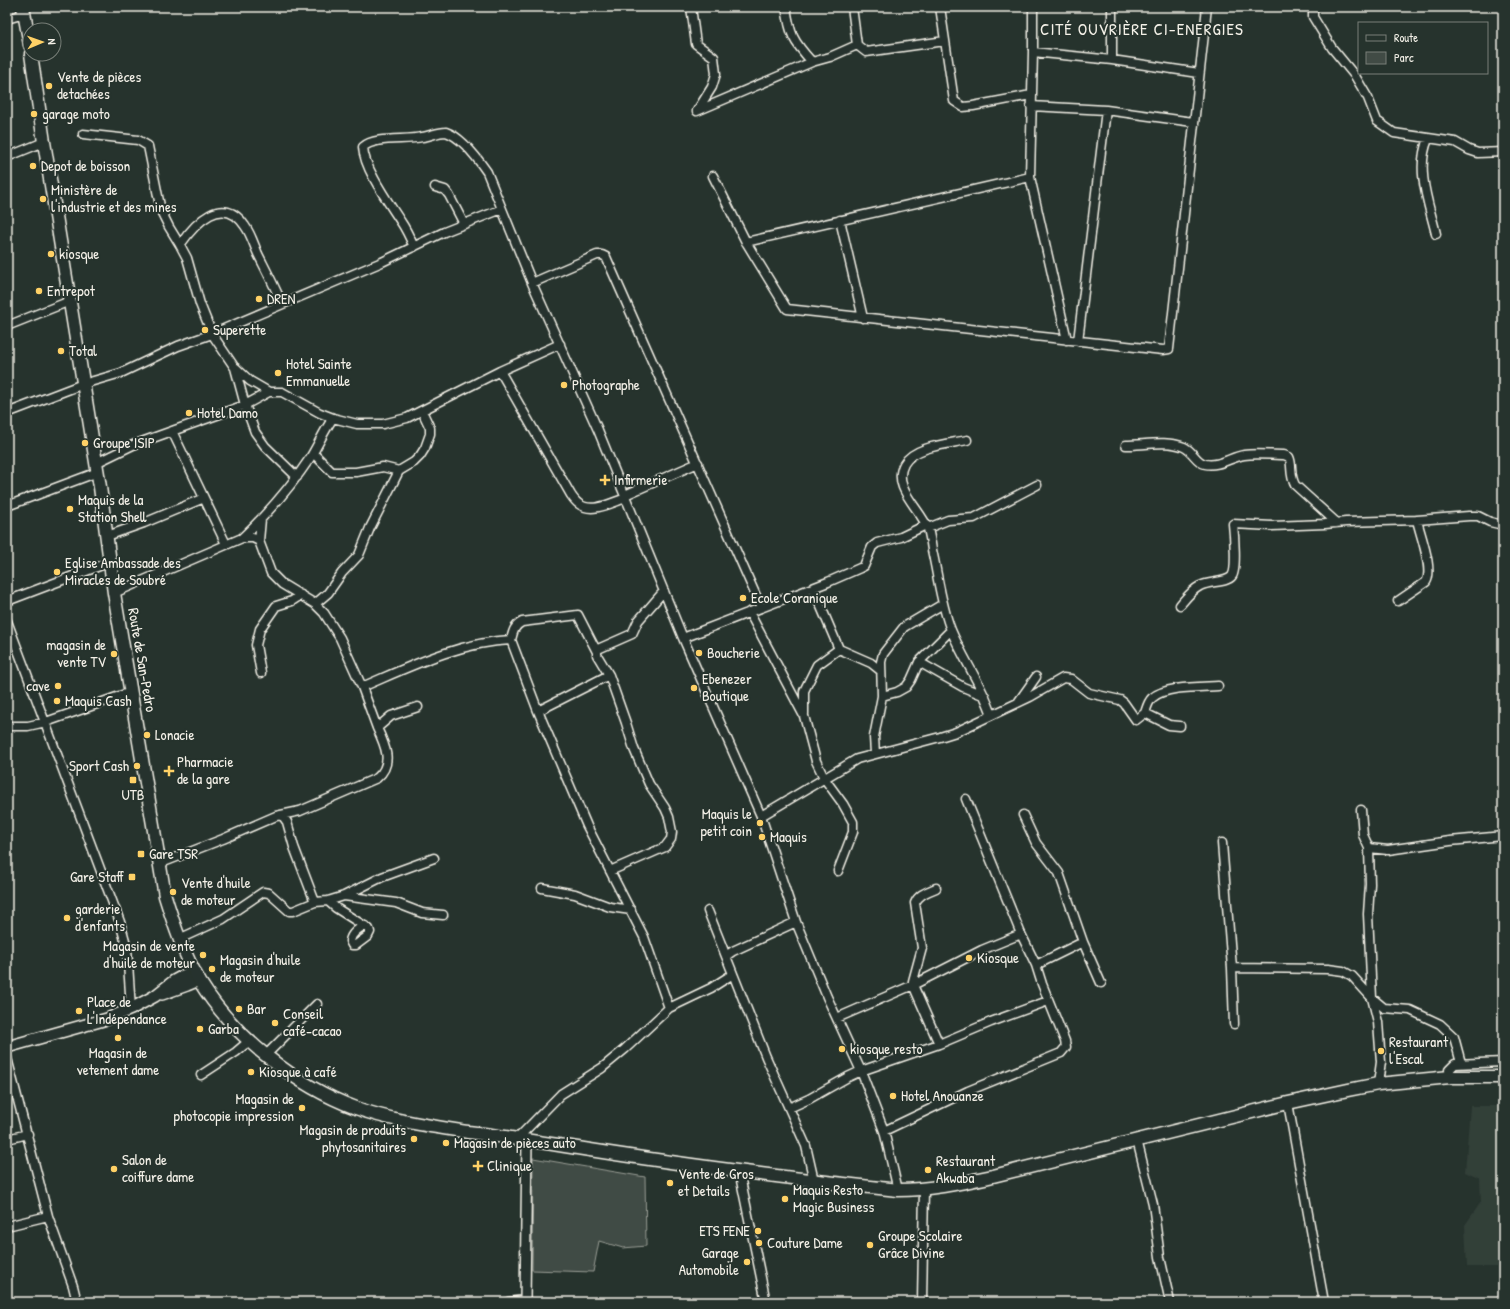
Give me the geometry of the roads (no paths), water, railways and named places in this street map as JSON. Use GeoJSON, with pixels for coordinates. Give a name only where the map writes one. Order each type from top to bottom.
{"type":"FeatureCollection","features":[{"type":"Feature","properties":{"kind":"main road"},"geometry":{"type":"LineString","coordinates":[[24,10],[26,22]]}},
{"type":"Feature","properties":{"kind":"main road","name":"Route de San-Pedro"},"geometry":{"type":"LineString","coordinates":[[32,62],[97,468],[114,593],[165,896],[179,938],[196,975],[211,1000],[249,1041],[293,1076],[334,1099],[358,1109],[427,1126],[654,1160],[814,1181],[898,1190],[924,1189],[993,1176],[1288,1103],[1378,1084],[1450,1076],[1503,1077]]}},
{"type":"Feature","properties":{"kind":"main road"},"geometry":{"type":"LineString","coordinates":[[7,1047],[107,1019],[131,1009],[155,996],[179,988],[196,975]]}},
{"type":"Feature","properties":{"kind":"street"},"geometry":{"type":"LineString","coordinates":[[691,7],[696,44],[714,57],[716,74],[712,87],[697,111],[812,62],[830,57],[857,45]]}},
{"type":"Feature","properties":{"kind":"street"},"geometry":{"type":"LineString","coordinates":[[786,7],[790,29],[794,40],[812,62]]}},
{"type":"Feature","properties":{"kind":"street"},"geometry":{"type":"LineString","coordinates":[[852,7],[857,45],[866,52],[945,41]]}},
{"type":"Feature","properties":{"kind":"street"},"geometry":{"type":"LineString","coordinates":[[940,7],[954,101],[963,107],[1031,95]]}},
{"type":"Feature","properties":{"kind":"street"},"geometry":{"type":"LineString","coordinates":[[1033,7],[1030,177],[1067,340]]}},
{"type":"Feature","properties":{"kind":"street"},"geometry":{"type":"LineString","coordinates":[[1112,7],[1112,60]]}},
{"type":"Feature","properties":{"kind":"street"},"geometry":{"type":"LineString","coordinates":[[713,176],[746,242],[787,309],[1162,350],[1169,349],[1193,122],[1207,7]]}},
{"type":"Feature","properties":{"kind":"street"},"geometry":{"type":"LineString","coordinates":[[1313,7],[1312,17],[1332,48],[1355,76],[1368,98],[1377,121],[1394,133],[1454,142],[1478,153],[1488,154],[1503,152]]}},
{"type":"Feature","properties":{"kind":"street"},"geometry":{"type":"LineString","coordinates":[[7,19],[24,10]]}},
{"type":"Feature","properties":{"kind":"street"},"geometry":{"type":"LineString","coordinates":[[1033,52],[1112,60],[1199,73]]}},
{"type":"Feature","properties":{"kind":"street"},"geometry":{"type":"LineString","coordinates":[[1031,106],[1106,110],[1193,122]]}},
{"type":"Feature","properties":{"kind":"street"},"geometry":{"type":"LineString","coordinates":[[1078,341],[1106,110]]}},
{"type":"Feature","properties":{"kind":"street"},"geometry":{"type":"LineString","coordinates":[[414,247],[402,223],[388,203],[372,174],[363,147],[367,144],[387,140],[422,137],[440,132],[446,132],[452,134],[479,160],[487,172],[532,283],[598,430],[683,638],[761,816],[796,922],[836,1018],[861,1071],[884,1131],[898,1190]]}},
{"type":"Feature","properties":{"kind":"street"},"geometry":{"type":"LineString","coordinates":[[83,134],[138,140],[148,146],[161,212],[188,258],[200,304],[212,334],[235,368],[269,392]]}},
{"type":"Feature","properties":{"kind":"street"},"geometry":{"type":"LineString","coordinates":[[1428,139],[1423,157],[1423,177],[1436,234]]}},
{"type":"Feature","properties":{"kind":"street"},"geometry":{"type":"LineString","coordinates":[[7,157],[44,142]]}},
{"type":"Feature","properties":{"kind":"street"},"geometry":{"type":"LineString","coordinates":[[746,242],[1030,177]]}},
{"type":"Feature","properties":{"kind":"street"},"geometry":{"type":"LineString","coordinates":[[435,187],[445,190],[449,195],[464,224]]}},
{"type":"Feature","properties":{"kind":"street"},"geometry":{"type":"LineString","coordinates":[[7,414],[83,384],[121,373],[178,346],[212,334],[414,247],[444,232],[502,209]]}},
{"type":"Feature","properties":{"kind":"street"},"geometry":{"type":"LineString","coordinates":[[180,245],[190,231],[205,218],[219,211],[229,212],[245,225],[282,304]]}},
{"type":"Feature","properties":{"kind":"street"},"geometry":{"type":"LineString","coordinates":[[840,220],[863,318]]}},
{"type":"Feature","properties":{"kind":"street"},"geometry":{"type":"LineString","coordinates":[[532,283],[598,255],[606,257],[761,607]]}},
{"type":"Feature","properties":{"kind":"street"},"geometry":{"type":"LineString","coordinates":[[7,326],[70,301]]}},
{"type":"Feature","properties":{"kind":"street"},"geometry":{"type":"LineString","coordinates":[[7,506],[97,468],[133,445],[245,405],[269,392],[282,392],[320,413],[333,418],[357,424],[383,424],[407,418],[500,371],[560,344]]}},
{"type":"Feature","properties":{"kind":"street"},"geometry":{"type":"LineString","coordinates":[[235,368],[245,405],[255,432],[265,446],[297,476]]}},
{"type":"Feature","properties":{"kind":"street"},"geometry":{"type":"LineString","coordinates":[[500,371],[570,495],[578,504],[586,508],[595,508],[625,496],[698,463]]}},
{"type":"Feature","properties":{"kind":"street"},"geometry":{"type":"LineString","coordinates":[[316,604],[328,594],[342,573],[359,555],[370,528],[399,471],[414,462],[425,448],[430,434],[430,428],[422,411]]}},
{"type":"Feature","properties":{"kind":"street"},"geometry":{"type":"LineString","coordinates":[[242,538],[261,519],[297,476],[313,454],[323,433],[333,418]]}},
{"type":"Feature","properties":{"kind":"street"},"geometry":{"type":"LineString","coordinates":[[172,431],[226,544]]}},
{"type":"Feature","properties":{"kind":"street"},"geometry":{"type":"LineString","coordinates":[[968,440],[919,451],[910,457],[904,465],[901,478],[904,491],[927,527],[951,630],[985,696],[992,715]]}},
{"type":"Feature","properties":{"kind":"street"},"geometry":{"type":"LineString","coordinates":[[1126,445],[1174,445],[1184,447],[1199,461],[1206,464],[1220,463],[1244,455],[1284,455],[1289,457],[1292,479],[1295,485],[1337,523]]}},
{"type":"Feature","properties":{"kind":"street"},"geometry":{"type":"LineString","coordinates":[[313,454],[332,472],[356,472],[382,467],[399,471]]}},
{"type":"Feature","properties":{"kind":"street"},"geometry":{"type":"LineString","coordinates":[[683,638],[813,588],[864,566],[872,547],[876,543],[901,537],[948,520],[974,518],[1037,485]]}},
{"type":"Feature","properties":{"kind":"street"},"geometry":{"type":"LineString","coordinates":[[107,536],[144,523],[204,498]]}},
{"type":"Feature","properties":{"kind":"street"},"geometry":{"type":"LineString","coordinates":[[1180,605],[1199,586],[1208,582],[1226,580],[1232,576],[1234,572],[1235,553],[1233,524],[1272,526],[1478,516],[1490,522],[1503,525]]}},
{"type":"Feature","properties":{"kind":"street"},"geometry":{"type":"LineString","coordinates":[[159,864],[282,815],[300,811],[371,781],[382,774],[385,770],[387,761],[386,750],[362,687],[340,638],[316,604],[282,584],[274,577],[268,568],[259,541],[261,519]]}},
{"type":"Feature","properties":{"kind":"street"},"geometry":{"type":"LineString","coordinates":[[1398,601],[1426,582],[1429,578],[1428,562],[1417,520]]}},
{"type":"Feature","properties":{"kind":"street"},"geometry":{"type":"LineString","coordinates":[[114,593],[242,538],[253,538],[259,541]]}},
{"type":"Feature","properties":{"kind":"street"},"geometry":{"type":"LineString","coordinates":[[7,601],[110,562]]}},
{"type":"Feature","properties":{"kind":"street"},"geometry":{"type":"LineString","coordinates":[[813,588],[839,650],[858,656],[871,663],[881,671]]}},
{"type":"Feature","properties":{"kind":"street"},"geometry":{"type":"LineString","coordinates":[[597,652],[598,649],[632,634],[638,621],[664,591]]}},
{"type":"Feature","properties":{"kind":"street"},"geometry":{"type":"LineString","coordinates":[[261,673],[256,645],[260,630],[276,606],[292,601],[301,595]]}},
{"type":"Feature","properties":{"kind":"street"},"geometry":{"type":"LineString","coordinates":[[875,754],[874,730],[882,696],[881,662],[883,654],[901,630],[944,604]]}},
{"type":"Feature","properties":{"kind":"street"},"geometry":{"type":"LineString","coordinates":[[749,612],[804,716],[816,761],[824,778],[843,804],[853,822],[852,836],[838,871]]}},
{"type":"Feature","properties":{"kind":"street"},"geometry":{"type":"LineString","coordinates":[[610,871],[665,846],[671,840],[671,824],[665,808],[649,784],[634,749],[609,675],[597,655],[597,652],[579,617],[575,615],[522,622],[516,625],[513,630],[511,640],[538,711],[587,826],[610,871],[631,910],[644,937],[669,1008]]}},
{"type":"Feature","properties":{"kind":"street"},"geometry":{"type":"LineString","coordinates":[[7,621],[120,922],[127,948],[131,1009]]}},
{"type":"Feature","properties":{"kind":"street"},"geometry":{"type":"LineString","coordinates":[[882,696],[897,692],[906,687],[911,680],[919,662],[951,630]]}},
{"type":"Feature","properties":{"kind":"street"},"geometry":{"type":"LineString","coordinates":[[362,687],[446,652],[501,640],[511,640]]}},
{"type":"Feature","properties":{"kind":"street"},"geometry":{"type":"LineString","coordinates":[[804,716],[804,691],[817,665],[839,650]]}},
{"type":"Feature","properties":{"kind":"street"},"geometry":{"type":"LineString","coordinates":[[919,662],[963,687],[985,696]]}},
{"type":"Feature","properties":{"kind":"street"},"geometry":{"type":"LineString","coordinates":[[538,711],[609,675]]}},
{"type":"Feature","properties":{"kind":"street"},"geometry":{"type":"LineString","coordinates":[[1018,701],[1036,677]]}},
{"type":"Feature","properties":{"kind":"street"},"geometry":{"type":"LineString","coordinates":[[761,816],[857,759],[915,745],[956,732],[1018,701],[1030,697],[1056,682],[1068,678],[1093,694],[1120,700],[1124,703],[1136,720],[1145,712],[1151,699],[1164,692],[1218,686]]}},
{"type":"Feature","properties":{"kind":"street"},"geometry":{"type":"LineString","coordinates":[[7,726],[28,726],[46,722],[131,692]]}},
{"type":"Feature","properties":{"kind":"street"},"geometry":{"type":"LineString","coordinates":[[377,728],[391,716],[418,707]]}},
{"type":"Feature","properties":{"kind":"street"},"geometry":{"type":"LineString","coordinates":[[1145,712],[1169,725],[1180,726]]}},
{"type":"Feature","properties":{"kind":"street"},"geometry":{"type":"LineString","coordinates":[[884,1131],[968,1091],[1061,1053],[1066,1047],[1036,966],[1021,934],[966,799]]}},
{"type":"Feature","properties":{"kind":"street"},"geometry":{"type":"LineString","coordinates":[[1361,810],[1363,835],[1369,848],[1370,884],[1368,914],[1372,998],[1378,1022],[1382,1062],[1378,1084]]}},
{"type":"Feature","properties":{"kind":"street"},"geometry":{"type":"LineString","coordinates":[[282,815],[286,822],[315,902]]}},
{"type":"Feature","properties":{"kind":"street"},"geometry":{"type":"LineString","coordinates":[[1023,815],[1036,842],[1060,873],[1083,942],[1101,983]]}},
{"type":"Feature","properties":{"kind":"street"},"geometry":{"type":"LineString","coordinates":[[1369,848],[1388,850],[1450,841],[1503,836]]}},
{"type":"Feature","properties":{"kind":"street"},"geometry":{"type":"LineString","coordinates":[[1222,843],[1232,968],[1234,1024]]}},
{"type":"Feature","properties":{"kind":"street"},"geometry":{"type":"LineString","coordinates":[[179,938],[224,919],[263,892],[269,893],[291,912],[315,902],[328,901],[344,896],[370,882],[434,858]]}},
{"type":"Feature","properties":{"kind":"street"},"geometry":{"type":"LineString","coordinates":[[542,888],[575,894],[610,907],[631,910]]}},
{"type":"Feature","properties":{"kind":"street"},"geometry":{"type":"LineString","coordinates":[[936,888],[917,897],[915,903],[922,948],[913,977],[914,985],[939,1044]]}},
{"type":"Feature","properties":{"kind":"street"},"geometry":{"type":"LineString","coordinates":[[344,896],[396,903],[422,913],[443,915]]}},
{"type":"Feature","properties":{"kind":"street"},"geometry":{"type":"LineString","coordinates":[[328,901],[336,908],[365,926]]}},
{"type":"Feature","properties":{"kind":"street"},"geometry":{"type":"LineString","coordinates":[[708,911],[766,1057],[806,1146],[814,1181]]}},
{"type":"Feature","properties":{"kind":"street"},"geometry":{"type":"LineString","coordinates":[[726,956],[732,951],[796,922]]}},
{"type":"Feature","properties":{"kind":"street"},"geometry":{"type":"LineString","coordinates":[[836,1018],[914,985],[982,950],[1021,934]]}},
{"type":"Feature","properties":{"kind":"street"},"geometry":{"type":"LineString","coordinates":[[1036,966],[1083,942]]}},
{"type":"Feature","properties":{"kind":"street"},"geometry":{"type":"LineString","coordinates":[[1232,968],[1343,970],[1352,976],[1372,998],[1384,1008],[1410,1010],[1440,1024],[1454,1037],[1461,1063]]}},
{"type":"Feature","properties":{"kind":"street"},"geometry":{"type":"LineString","coordinates":[[508,1302],[525,1301],[522,1140],[561,1094],[602,1068],[669,1008],[711,988],[733,974]]}},
{"type":"Feature","properties":{"kind":"street"},"geometry":{"type":"LineString","coordinates":[[789,1108],[861,1071],[939,1044],[991,1022],[1048,1001]]}},
{"type":"Feature","properties":{"kind":"street"},"geometry":{"type":"LineString","coordinates":[[266,1055],[317,1004]]}},
{"type":"Feature","properties":{"kind":"street"},"geometry":{"type":"LineString","coordinates":[[201,1075],[236,1052],[249,1041]]}},
{"type":"Feature","properties":{"kind":"street"},"geometry":{"type":"LineString","coordinates":[[7,1058],[28,1134],[48,1216],[73,1286],[77,1302]]}},
{"type":"Feature","properties":{"kind":"street"},"geometry":{"type":"LineString","coordinates":[[1450,1076],[1449,1070],[1455,1064],[1503,1062]]}},
{"type":"Feature","properties":{"kind":"street"},"geometry":{"type":"LineString","coordinates":[[1288,1103],[1324,1302]]}},
{"type":"Feature","properties":{"kind":"street"},"geometry":{"type":"LineString","coordinates":[[7,1139],[28,1134]]}},
{"type":"Feature","properties":{"kind":"street"},"geometry":{"type":"LineString","coordinates":[[1137,1140],[1153,1204],[1160,1257],[1170,1302]]}},
{"type":"Feature","properties":{"kind":"street"},"geometry":{"type":"LineString","coordinates":[[739,1171],[766,1302]]}},
{"type":"Feature","properties":{"kind":"street"},"geometry":{"type":"LineString","coordinates":[[922,1302],[924,1189]]}},
{"type":"Feature","properties":{"kind":"street"},"geometry":{"type":"LineString","coordinates":[[7,1226],[48,1216]]}},
{"type":"Feature","properties":{"kind":"place","name":"Vente de pièces detachées"},"geometry":{"type":"Point","coordinates":[49,86]}},
{"type":"Feature","properties":{"kind":"place","name":"garage moto"},"geometry":{"type":"Point","coordinates":[34,114]}},
{"type":"Feature","properties":{"kind":"place","name":"Depot de boisson"},"geometry":{"type":"Point","coordinates":[33,166]}},
{"type":"Feature","properties":{"kind":"place","name":"Ministère de l'industrie et des mines"},"geometry":{"type":"Point","coordinates":[43,199]}},
{"type":"Feature","properties":{"kind":"place","name":"kiosque"},"geometry":{"type":"Point","coordinates":[51,254]}},
{"type":"Feature","properties":{"kind":"place","name":"Entrepot"},"geometry":{"type":"Point","coordinates":[39,291]}},
{"type":"Feature","properties":{"kind":"place","name":"DREN"},"geometry":{"type":"Point","coordinates":[259,299]}},
{"type":"Feature","properties":{"kind":"place","name":"Superette"},"geometry":{"type":"Point","coordinates":[205,330]}},
{"type":"Feature","properties":{"kind":"place","name":"Total"},"geometry":{"type":"Point","coordinates":[61,351]}},
{"type":"Feature","properties":{"kind":"place","name":"Hotel Sainte Emmanuelle"},"geometry":{"type":"Point","coordinates":[278,373]}},
{"type":"Feature","properties":{"kind":"place","name":"Photographe"},"geometry":{"type":"Point","coordinates":[564,385]}},
{"type":"Feature","properties":{"kind":"place","name":"Hotel Damo"},"geometry":{"type":"Point","coordinates":[189,413]}},
{"type":"Feature","properties":{"kind":"place","name":"Groupe ISIP"},"geometry":{"type":"Point","coordinates":[85,443]}},
{"type":"Feature","properties":{"kind":"place","name":"Infirmerie"},"geometry":{"type":"Point","coordinates":[605,480]}},
{"type":"Feature","properties":{"kind":"place","name":"Maquis de la Station Shell"},"geometry":{"type":"Point","coordinates":[70,509]}},
{"type":"Feature","properties":{"kind":"place","name":"Eglise Ambassade des Miracles de Soubré"},"geometry":{"type":"Point","coordinates":[57,572]}},
{"type":"Feature","properties":{"kind":"place","name":"Ecole Coranique"},"geometry":{"type":"Point","coordinates":[743,598]}},
{"type":"Feature","properties":{"kind":"place","name":"Boucherie"},"geometry":{"type":"Point","coordinates":[699,653]}},
{"type":"Feature","properties":{"kind":"place","name":"magasin de vente TV"},"geometry":{"type":"Point","coordinates":[114,654]}},
{"type":"Feature","properties":{"kind":"place","name":"cave"},"geometry":{"type":"Point","coordinates":[58,686]}},
{"type":"Feature","properties":{"kind":"place","name":"Ebenezer Boutique"},"geometry":{"type":"Point","coordinates":[694,688]}},
{"type":"Feature","properties":{"kind":"place","name":"Maquis Cash"},"geometry":{"type":"Point","coordinates":[57,701]}},
{"type":"Feature","properties":{"kind":"place","name":"Lonacie"},"geometry":{"type":"Point","coordinates":[147,735]}},
{"type":"Feature","properties":{"kind":"place","name":"Sport Cash"},"geometry":{"type":"Point","coordinates":[137,766]}},
{"type":"Feature","properties":{"kind":"place","name":"Pharmacie de la gare"},"geometry":{"type":"Point","coordinates":[169,771]}},
{"type":"Feature","properties":{"kind":"place","name":"UTB"},"geometry":{"type":"Point","coordinates":[133,780]}},
{"type":"Feature","properties":{"kind":"place","name":"Maquis le petit coin"},"geometry":{"type":"Point","coordinates":[760,823]}},
{"type":"Feature","properties":{"kind":"place","name":"Maquis"},"geometry":{"type":"Point","coordinates":[762,837]}},
{"type":"Feature","properties":{"kind":"place","name":"Gare TSR"},"geometry":{"type":"Point","coordinates":[141,854]}},
{"type":"Feature","properties":{"kind":"place","name":"Gare Staff"},"geometry":{"type":"Point","coordinates":[132,877]}},
{"type":"Feature","properties":{"kind":"place","name":"Vente d'huile de moteur"},"geometry":{"type":"Point","coordinates":[173,892]}},
{"type":"Feature","properties":{"kind":"place","name":"garderie d'enfants"},"geometry":{"type":"Point","coordinates":[67,918]}},
{"type":"Feature","properties":{"kind":"place","name":"Magasin de vente d'huile de moteur"},"geometry":{"type":"Point","coordinates":[203,955]}},
{"type":"Feature","properties":{"kind":"place","name":"Kiosque"},"geometry":{"type":"Point","coordinates":[969,958]}},
{"type":"Feature","properties":{"kind":"place","name":"Magasin d'huile de moteur"},"geometry":{"type":"Point","coordinates":[212,969]}},
{"type":"Feature","properties":{"kind":"place","name":"Bar"},"geometry":{"type":"Point","coordinates":[239,1009]}},
{"type":"Feature","properties":{"kind":"place","name":"Place de L'Indépendance"},"geometry":{"type":"Point","coordinates":[79,1011]}},
{"type":"Feature","properties":{"kind":"place","name":"Conseil café-cacao"},"geometry":{"type":"Point","coordinates":[275,1023]}},
{"type":"Feature","properties":{"kind":"place","name":"Garba"},"geometry":{"type":"Point","coordinates":[200,1029]}},
{"type":"Feature","properties":{"kind":"place","name":"Magasin de vetement dame"},"geometry":{"type":"Point","coordinates":[118,1038]}},
{"type":"Feature","properties":{"kind":"place","name":"kiosque resto"},"geometry":{"type":"Point","coordinates":[842,1049]}},
{"type":"Feature","properties":{"kind":"place","name":"Restaurant l'Escal"},"geometry":{"type":"Point","coordinates":[1381,1051]}},
{"type":"Feature","properties":{"kind":"place","name":"Kiosque à café"},"geometry":{"type":"Point","coordinates":[251,1072]}},
{"type":"Feature","properties":{"kind":"place","name":"Hotel Anouanze"},"geometry":{"type":"Point","coordinates":[893,1096]}},
{"type":"Feature","properties":{"kind":"place","name":"Magasin de photocopie impression"},"geometry":{"type":"Point","coordinates":[302,1108]}},
{"type":"Feature","properties":{"kind":"place","name":"Magasin de produits phytosanitaires"},"geometry":{"type":"Point","coordinates":[414,1139]}},
{"type":"Feature","properties":{"kind":"place","name":"Magasin de pièces auto"},"geometry":{"type":"Point","coordinates":[446,1143]}},
{"type":"Feature","properties":{"kind":"place","name":"Clinique"},"geometry":{"type":"Point","coordinates":[478,1166]}},
{"type":"Feature","properties":{"kind":"place","name":"Salon de coiffure dame"},"geometry":{"type":"Point","coordinates":[114,1169]}},
{"type":"Feature","properties":{"kind":"place","name":"Restaurant Akwaba"},"geometry":{"type":"Point","coordinates":[928,1170]}},
{"type":"Feature","properties":{"kind":"place","name":"Vente de Gros et Details"},"geometry":{"type":"Point","coordinates":[670,1183]}},
{"type":"Feature","properties":{"kind":"place","name":"Maquis Resto Magic Business"},"geometry":{"type":"Point","coordinates":[785,1199]}},
{"type":"Feature","properties":{"kind":"place","name":"ETS FENE"},"geometry":{"type":"Point","coordinates":[758,1231]}},
{"type":"Feature","properties":{"kind":"place","name":"Couture Dame"},"geometry":{"type":"Point","coordinates":[759,1243]}},
{"type":"Feature","properties":{"kind":"place","name":"Groupe Scolaire Grâce Divine"},"geometry":{"type":"Point","coordinates":[870,1245]}},
{"type":"Feature","properties":{"kind":"place","name":"Garage Automobile"},"geometry":{"type":"Point","coordinates":[747,1262]}},
{"type":"Feature","properties":{"kind":"district","name":"CITÉ OUVRIÈRE CI-ENERGIES"},"geometry":{"type":"Point","coordinates":[1142,29]}}]}
